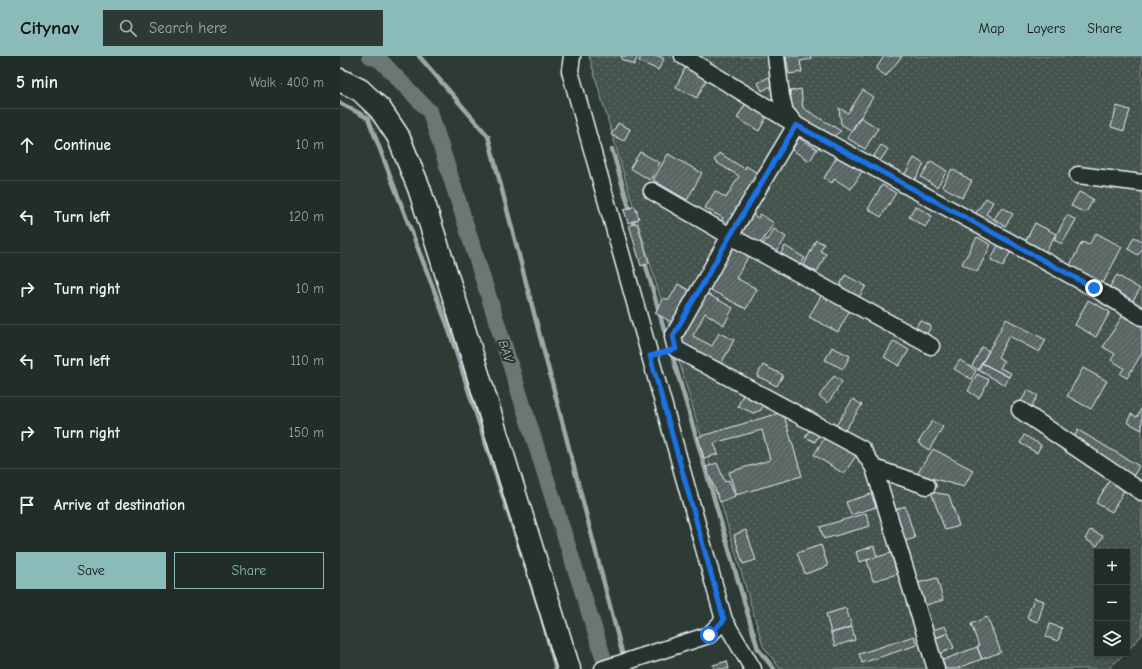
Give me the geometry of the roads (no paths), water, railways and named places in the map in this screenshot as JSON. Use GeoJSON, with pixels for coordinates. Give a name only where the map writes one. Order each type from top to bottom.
{"type":"FeatureCollection","features":[{"type":"Feature","properties":{"kind":"street"},"geometry":{"type":"LineString","coordinates":[[572,56],[570,71],[724,620],[753,669]]}},
{"type":"Feature","properties":{"kind":"street"},"geometry":{"type":"LineString","coordinates":[[683,56],[796,125],[1094,288],[1142,317]]}},
{"type":"Feature","properties":{"kind":"street"},"geometry":{"type":"LineString","coordinates":[[776,56],[781,96],[785,112],[796,125]]}},
{"type":"Feature","properties":{"kind":"street"},"geometry":{"type":"LineString","coordinates":[[340,80],[360,90],[380,109],[398,136],[419,188],[467,336],[569,669]]}},
{"type":"Feature","properties":{"kind":"street"},"geometry":{"type":"LineString","coordinates":[[676,349],[673,336],[796,125]]}},
{"type":"Feature","properties":{"kind":"street"},"geometry":{"type":"LineString","coordinates":[[1078,175],[1142,184]]}},
{"type":"Feature","properties":{"kind":"street"},"geometry":{"type":"LineString","coordinates":[[652,191],[730,236],[930,346]]}},
{"type":"Feature","properties":{"kind":"street"},"geometry":{"type":"LineString","coordinates":[[650,356],[676,349],[862,449],[874,468],[936,669]]}},
{"type":"Feature","properties":{"kind":"street"},"geometry":{"type":"LineString","coordinates":[[1020,410],[1142,492]]}},
{"type":"Feature","properties":{"kind":"street"},"geometry":{"type":"LineString","coordinates":[[874,468],[927,486]]}},
{"type":"Feature","properties":{"kind":"street"},"geometry":{"type":"LineString","coordinates":[[603,669],[709,635],[724,620]]}},
{"type":"Feature","properties":{"kind":"waterway","name":"BAV"},"geometry":{"type":"LineString","coordinates":[[370,56],[380,60],[430,112],[607,669]]}},
{"type":"Feature","properties":{"kind":"waterway"},"geometry":{"type":"LineString","coordinates":[[419,56],[488,136],[624,660]]}},
{"type":"Feature","properties":{"kind":"waterway"},"geometry":{"type":"LineString","coordinates":[[340,103],[368,118],[447,324],[540,611],[556,669]]}},
{"type":"Feature","properties":{"kind":"waterway"},"geometry":{"type":"LineString","coordinates":[[612,149],[635,228]]}},
{"type":"Feature","properties":{"kind":"waterway"},"geometry":{"type":"LineString","coordinates":[[644,259],[667,340]]}},
{"type":"Feature","properties":{"kind":"waterway"},"geometry":{"type":"LineString","coordinates":[[671,351],[758,649],[774,669]]}}]}
